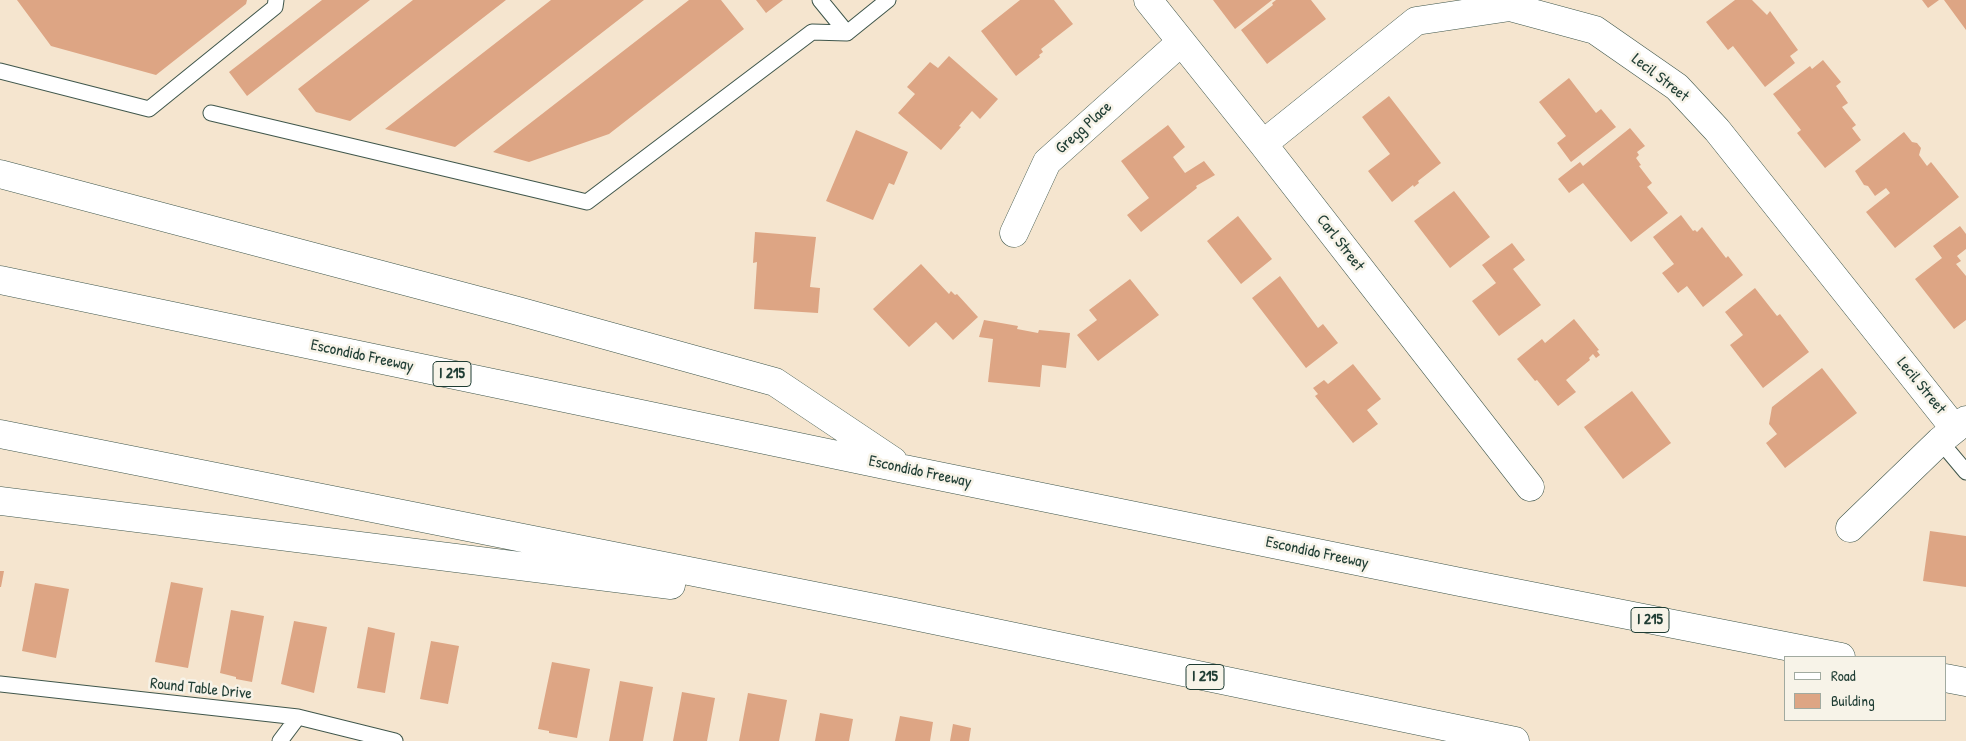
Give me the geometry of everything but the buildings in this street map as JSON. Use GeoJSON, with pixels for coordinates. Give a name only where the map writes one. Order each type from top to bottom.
{"type":"FeatureCollection","features":[{"type":"Feature","properties":{"kind":"main road","name":"Carl Street"},"geometry":{"type":"LineString","coordinates":[[1148,0],[1263,144],[1530,487]]}},
{"type":"Feature","properties":{"kind":"main road","name":"Lecil Street"},"geometry":{"type":"LineString","coordinates":[[1263,144],[1416,21],[1510,7],[1595,30],[1677,87],[1717,130],[1954,430]]}},
{"type":"Feature","properties":{"kind":"main road","name":"Gregg Place"},"geometry":{"type":"LineString","coordinates":[[1014,234],[1046,162],[1181,42]]}},
{"type":"Feature","properties":{"kind":"main road"},"geometry":{"type":"LineString","coordinates":[[0,174],[518,311],[775,382],[904,468]]}},
{"type":"Feature","properties":{"kind":"main road","name":"Escondido Freeway"},"geometry":{"type":"LineString","coordinates":[[0,280],[1469,584],[1836,656]]}},
{"type":"Feature","properties":{"kind":"main road"},"geometry":{"type":"LineString","coordinates":[[1850,528],[1954,430]]}},
{"type":"Feature","properties":{"kind":"main road","name":"I 215"},"geometry":{"type":"LineString","coordinates":[[0,434],[894,612],[1515,741]]}},
{"type":"Feature","properties":{"kind":"main road"},"geometry":{"type":"LineString","coordinates":[[0,501],[894,612]]}},
{"type":"Feature","properties":{"kind":"main road"},"geometry":{"type":"LineString","coordinates":[[1946,678],[1966,682]]}},
{"type":"Feature","properties":{"kind":"lane"},"geometry":{"type":"LineString","coordinates":[[0,71],[149,109],[275,7],[276,0]]}},
{"type":"Feature","properties":{"kind":"lane"},"geometry":{"type":"LineString","coordinates":[[820,0],[847,33]]}},
{"type":"Feature","properties":{"kind":"lane"},"geometry":{"type":"LineString","coordinates":[[211,113],[587,202],[812,32],[847,33],[888,0]]}},
{"type":"Feature","properties":{"kind":"lane"},"geometry":{"type":"LineString","coordinates":[[1954,430],[1966,472]]}},
{"type":"Feature","properties":{"kind":"lane","name":"Round Table Drive"},"geometry":{"type":"LineString","coordinates":[[0,684],[298,717],[395,741]]}},
{"type":"Feature","properties":{"kind":"lane"},"geometry":{"type":"LineString","coordinates":[[280,741],[298,717]]}}]}
